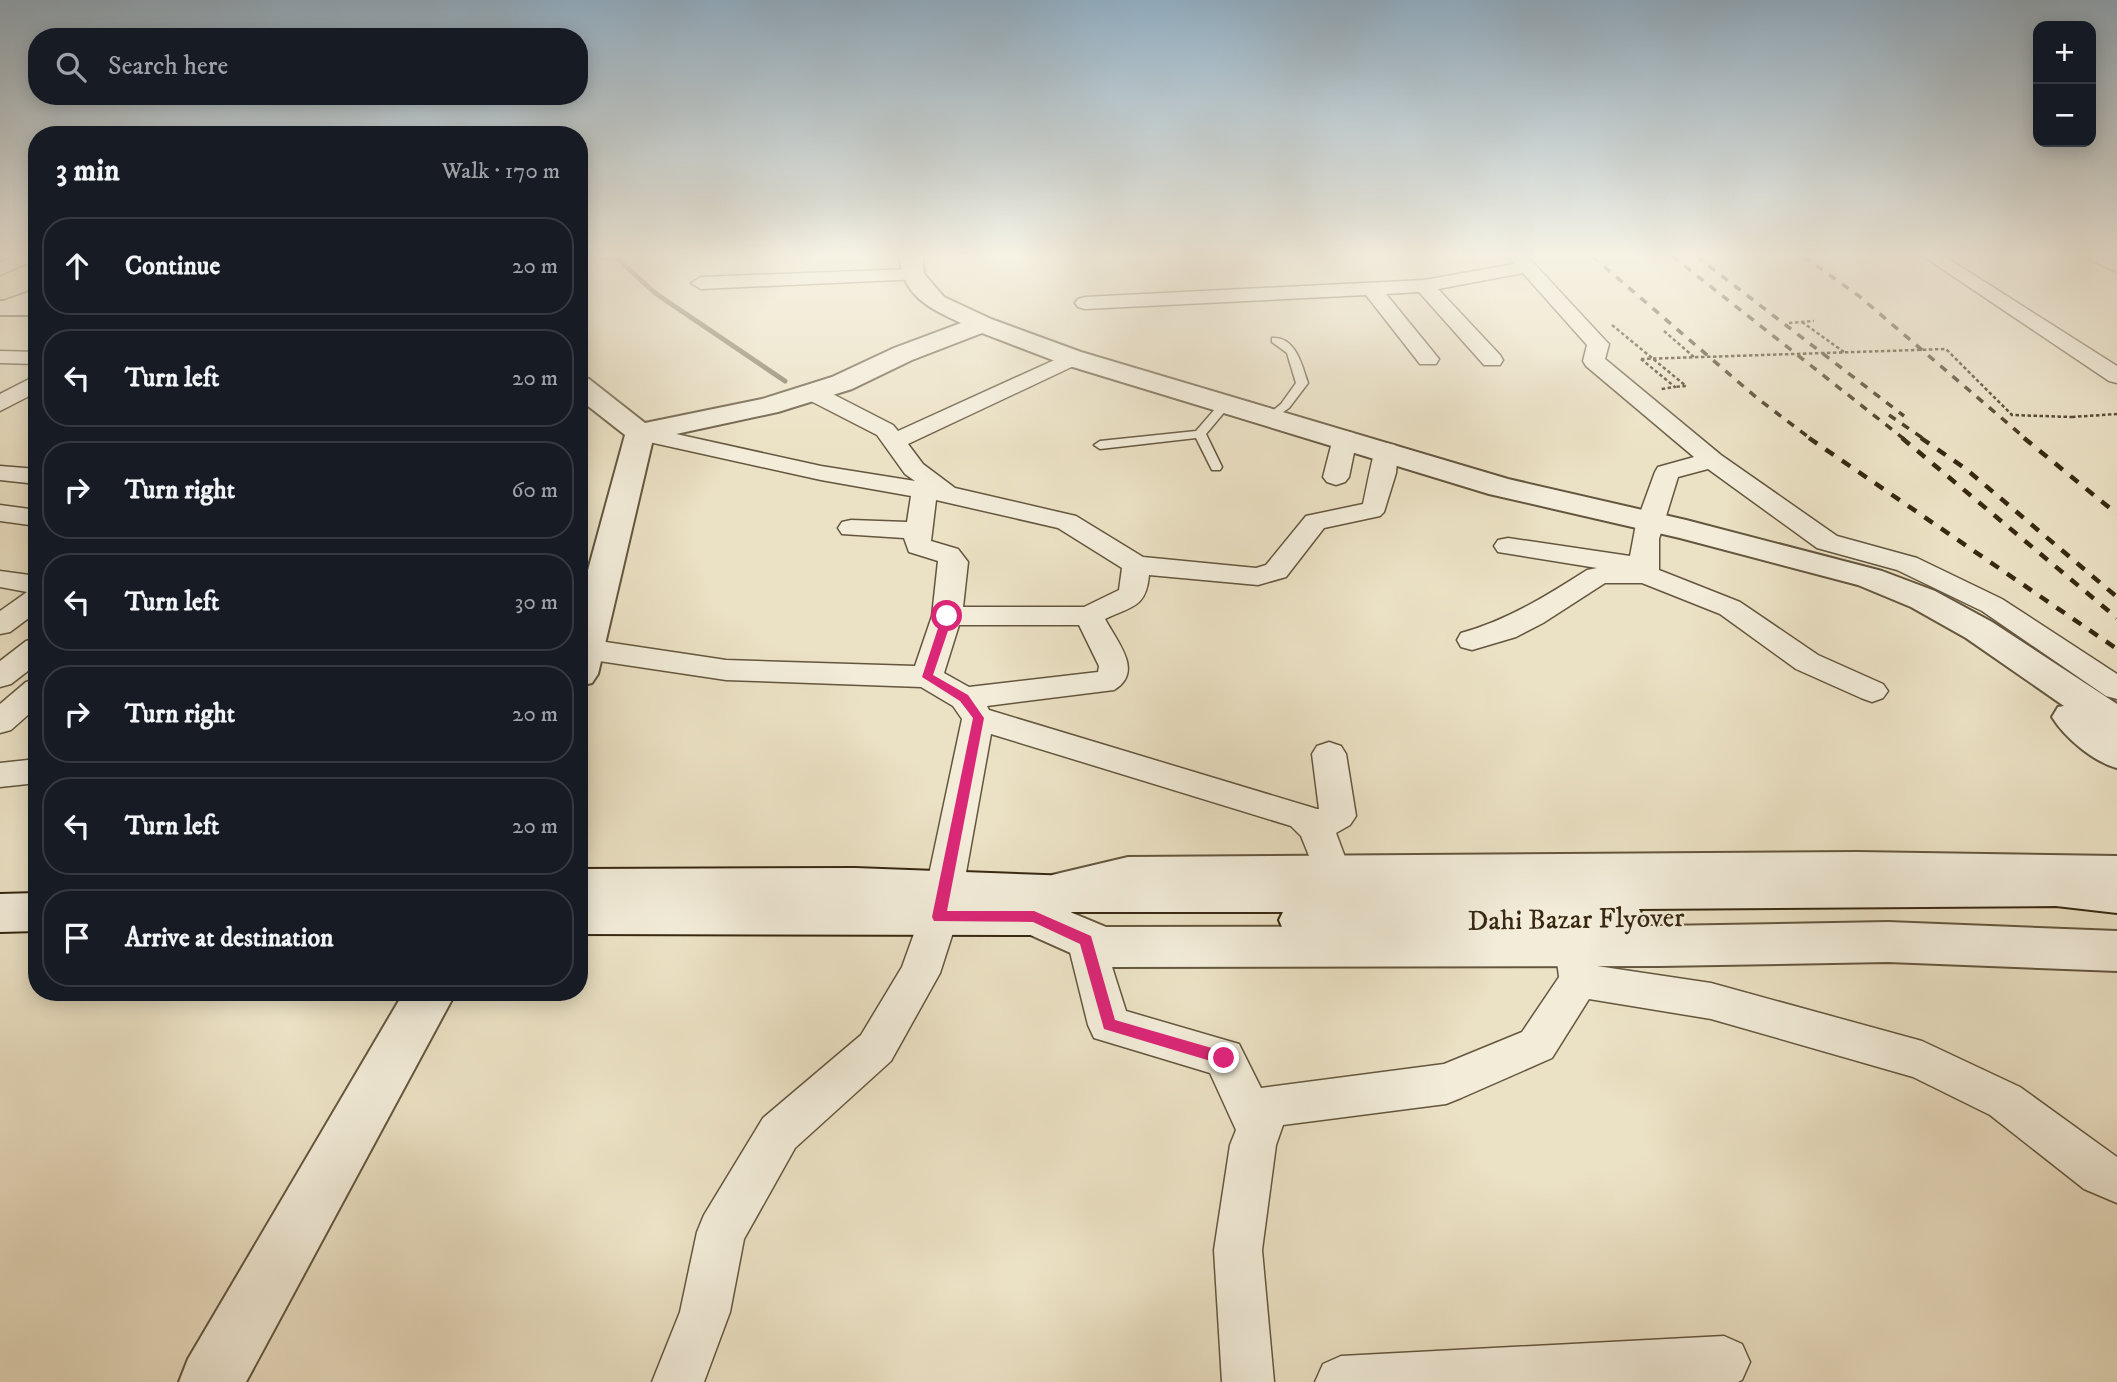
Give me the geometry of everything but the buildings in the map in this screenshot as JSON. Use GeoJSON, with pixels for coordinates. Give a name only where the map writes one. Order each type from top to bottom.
{"type":"FeatureCollection","features":[{"type":"Feature","properties":{"kind":"street"},"geometry":{"type":"LineString","coordinates":[[975,320],[1072,358],[1386,450],[1500,487],[1686,530],[1870,578],[1923,599],[1979,630],[2117,723]]}},
{"type":"Feature","properties":{"kind":"street"},"geometry":{"type":"LineString","coordinates":[[1397,320],[1428,359]]}},
{"type":"Feature","properties":{"kind":"street"},"geometry":{"type":"LineString","coordinates":[[1456,320],[1492,360]]}},
{"type":"Feature","properties":{"kind":"street"},"geometry":{"type":"LineString","coordinates":[[1577,320],[1598,344],[1594,361],[1712,460],[1828,542],[1907,564],[1992,605],[2117,690]]}},
{"type":"Feature","properties":{"kind":"street"},"geometry":{"type":"LineString","coordinates":[[2031,320],[2117,376]]}},
{"type":"Feature","properties":{"kind":"street"},"geometry":{"type":"LineString","coordinates":[[640,433],[768,406],[842,383],[903,354],[982,324]]}},
{"type":"Feature","properties":{"kind":"street"},"geometry":{"type":"LineString","coordinates":[[0,356],[28,358]]}},
{"type":"Feature","properties":{"kind":"street"},"geometry":{"type":"LineString","coordinates":[[894,442],[1072,358]]}},
{"type":"Feature","properties":{"kind":"street"},"geometry":{"type":"LineString","coordinates":[[3,402],[28,387]]}},
{"type":"Feature","properties":{"kind":"street"},"geometry":{"type":"LineString","coordinates":[[811,392],[885,430],[914,469],[937,493]]}},
{"type":"Feature","properties":{"kind":"street"},"geometry":{"type":"LineString","coordinates":[[588,397],[640,433],[821,473],[937,493],[1067,522],[1136,565],[1258,577],[1276,570],[1315,522],[1371,510],[1375,506],[1384,473],[1386,450]]}},
{"type":"Feature","properties":{"kind":"street"},"geometry":{"type":"LineString","coordinates":[[3,402],[28,402]]}},
{"type":"Feature","properties":{"kind":"street"},"geometry":{"type":"LineString","coordinates":[[588,634],[640,433]]}},
{"type":"Feature","properties":{"kind":"street"},"geometry":{"type":"LineString","coordinates":[[1336,477],[1345,438]]}},
{"type":"Feature","properties":{"kind":"street"},"geometry":{"type":"LineString","coordinates":[[1645,571],[1650,522],[1667,472],[1712,460]]}},
{"type":"Feature","properties":{"kind":"street"},"geometry":{"type":"LineString","coordinates":[[0,473],[28,476]]}},
{"type":"Feature","properties":{"kind":"street"},"geometry":{"type":"LineString","coordinates":[[927,677],[947,616],[954,562],[948,555],[919,546],[919,531],[937,493]]}},
{"type":"Feature","properties":{"kind":"street"},"geometry":{"type":"LineString","coordinates":[[0,513],[28,517]]}},
{"type":"Feature","properties":{"kind":"street"},"geometry":{"type":"LineString","coordinates":[[1650,522],[1687,546],[1865,592],[1925,619],[2002,666],[2057,705],[2117,754]]}},
{"type":"Feature","properties":{"kind":"street"},"geometry":{"type":"LineString","coordinates":[[851,528],[919,531]]}},
{"type":"Feature","properties":{"kind":"street"},"geometry":{"type":"LineString","coordinates":[[1508,546],[1645,571],[1730,608],[1807,662],[1872,691]]}},
{"type":"Feature","properties":{"kind":"street"},"geometry":{"type":"LineString","coordinates":[[947,616],[1089,616],[1133,594],[1136,565]]}},
{"type":"Feature","properties":{"kind":"street"},"geometry":{"type":"LineString","coordinates":[[1472,639],[1506,630],[1524,621],[1597,576],[1645,571]]}},
{"type":"Feature","properties":{"kind":"street"},"geometry":{"type":"LineString","coordinates":[[0,579],[28,584]]}},
{"type":"Feature","properties":{"kind":"street"},"geometry":{"type":"LineString","coordinates":[[0,625],[28,605]]}},
{"type":"Feature","properties":{"kind":"street"},"geometry":{"type":"LineString","coordinates":[[971,708],[1103,683],[1113,677],[1114,666],[1089,616]]}},
{"type":"Feature","properties":{"kind":"street"},"geometry":{"type":"LineString","coordinates":[[0,677],[28,655]]}},
{"type":"Feature","properties":{"kind":"street"},"geometry":{"type":"LineString","coordinates":[[588,658],[726,670],[927,677],[971,708],[1303,817],[1316,829],[1333,873]]}},
{"type":"Feature","properties":{"kind":"street"},"geometry":{"type":"LineString","coordinates":[[0,722],[28,697]]}},
{"type":"Feature","properties":{"kind":"street"},"geometry":{"type":"LineString","coordinates":[[678,1382],[705,1312],[721,1232],[779,1133],[876,1048],[920,973],[942,902],[971,708]]}},
{"type":"Feature","properties":{"kind":"street"},"geometry":{"type":"LineString","coordinates":[[1310,823],[1329,822],[1338,816],[1329,754]]}},
{"type":"Feature","properties":{"kind":"street"},"geometry":{"type":"LineString","coordinates":[[0,775],[28,772]]}},
{"type":"Feature","properties":{"kind":"street"},"geometry":{"type":"LineString","coordinates":[[1043,904],[1128,875],[1969,870],[2117,874]]}},
{"type":"Feature","properties":{"kind":"street"},"geometry":{"type":"LineString","coordinates":[[588,887],[1043,904],[1096,917]]}},
{"type":"Feature","properties":{"kind":"street","name":"Dahi Bazar Flyover"},"geometry":{"type":"LineString","coordinates":[[1096,917],[1542,890],[1616,893],[2056,888],[2117,895]]}},
{"type":"Feature","properties":{"kind":"street"},"geometry":{"type":"LineString","coordinates":[[0,889],[28,889]]}},
{"type":"Feature","properties":{"kind":"street"},"geometry":{"type":"LineString","coordinates":[[588,915],[942,902]]}},
{"type":"Feature","properties":{"kind":"street","name":"Dahi Bazar Flyover"},"geometry":{"type":"LineString","coordinates":[[1096,917],[1405,922],[2043,911],[2117,917]]}},
{"type":"Feature","properties":{"kind":"street"},"geometry":{"type":"LineString","coordinates":[[0,913],[28,912]]}},
{"type":"Feature","properties":{"kind":"street"},"geometry":{"type":"LineString","coordinates":[[1096,917],[1102,947],[1577,963],[1921,942],[2117,951]]}},
{"type":"Feature","properties":{"kind":"street"},"geometry":{"type":"LineString","coordinates":[[1096,917],[1109,1025],[1224,1058],[1259,1130]]}},
{"type":"Feature","properties":{"kind":"street"},"geometry":{"type":"LineString","coordinates":[[1248,1382],[1238,1250],[1253,1144],[1268,1106],[1446,1084],[1537,1045],[1577,963]]}},
{"type":"Feature","properties":{"kind":"street"},"geometry":{"type":"LineString","coordinates":[[1577,963],[1922,1059],[2005,1101],[2099,1174],[2117,1180]]}},
{"type":"Feature","properties":{"kind":"street"},"geometry":{"type":"LineString","coordinates":[[211,1382],[426,1001]]}},
{"type":"Feature","properties":{"kind":"street"},"geometry":{"type":"LineString","coordinates":[[1341,1382],[1724,1362]]}},
{"type":"Feature","properties":{"kind":"lane"},"geometry":{"type":"LineString","coordinates":[[1271,417],[1285,406],[1302,383],[1292,352],[1276,340]]}},
{"type":"Feature","properties":{"kind":"lane"},"geometry":{"type":"LineString","coordinates":[[1100,445],[1200,433],[1226,403]]}},
{"type":"Feature","properties":{"kind":"lane"},"geometry":{"type":"LineString","coordinates":[[1200,433],[1216,467]]}},
{"type":"Feature","properties":{"kind":"path"},"geometry":{"type":"LineString","coordinates":[[1608,320],[1686,386],[1675,387]]}},
{"type":"Feature","properties":{"kind":"path"},"geometry":{"type":"LineString","coordinates":[[1789,323],[1814,321]]}},
{"type":"Feature","properties":{"kind":"path"},"geometry":{"type":"LineString","coordinates":[[1802,322],[1844,352]]}},
{"type":"Feature","properties":{"kind":"path"},"geometry":{"type":"LineString","coordinates":[[1664,331],[1694,357]]}},
{"type":"Feature","properties":{"kind":"path"},"geometry":{"type":"LineString","coordinates":[[1656,371],[1641,359],[1946,349],[2012,415],[2117,414]]}},
{"type":"Feature","properties":{"kind":"waterway"},"geometry":{"type":"LineString","coordinates":[[696,320],[785,381]]}},
{"type":"Feature","properties":{"kind":"railway"},"geometry":{"type":"LineString","coordinates":[[1667,320],[1757,398],[1811,439]]}},
{"type":"Feature","properties":{"kind":"railway"},"geometry":{"type":"LineString","coordinates":[[1754,320],[1904,439]]}},
{"type":"Feature","properties":{"kind":"railway"},"geometry":{"type":"LineString","coordinates":[[1780,320],[1904,416]]}},
{"type":"Feature","properties":{"kind":"railway"},"geometry":{"type":"LineString","coordinates":[[1888,320],[2026,439]]}},
{"type":"Feature","properties":{"kind":"railway"},"geometry":{"type":"LineString","coordinates":[[1889,415],[1924,439]]}},
{"type":"Feature","properties":{"kind":"railway"},"geometry":{"type":"LineString","coordinates":[[1809,438],[2117,649]]}},
{"type":"Feature","properties":{"kind":"railway"},"geometry":{"type":"LineString","coordinates":[[1902,438],[2117,618]]}},
{"type":"Feature","properties":{"kind":"railway"},"geometry":{"type":"LineString","coordinates":[[1921,438],[1966,469],[2117,597]]}},
{"type":"Feature","properties":{"kind":"railway"},"geometry":{"type":"LineString","coordinates":[[2024,438],[2117,514]]}},
{"type":"Feature","properties":{"kind":"route"},"geometry":{"type":"LineString","coordinates":[[947,616],[927,677],[964,698],[978,718],[939,917],[1034,916],[1086,940],[1109,1025],[1224,1058]]}}]}
